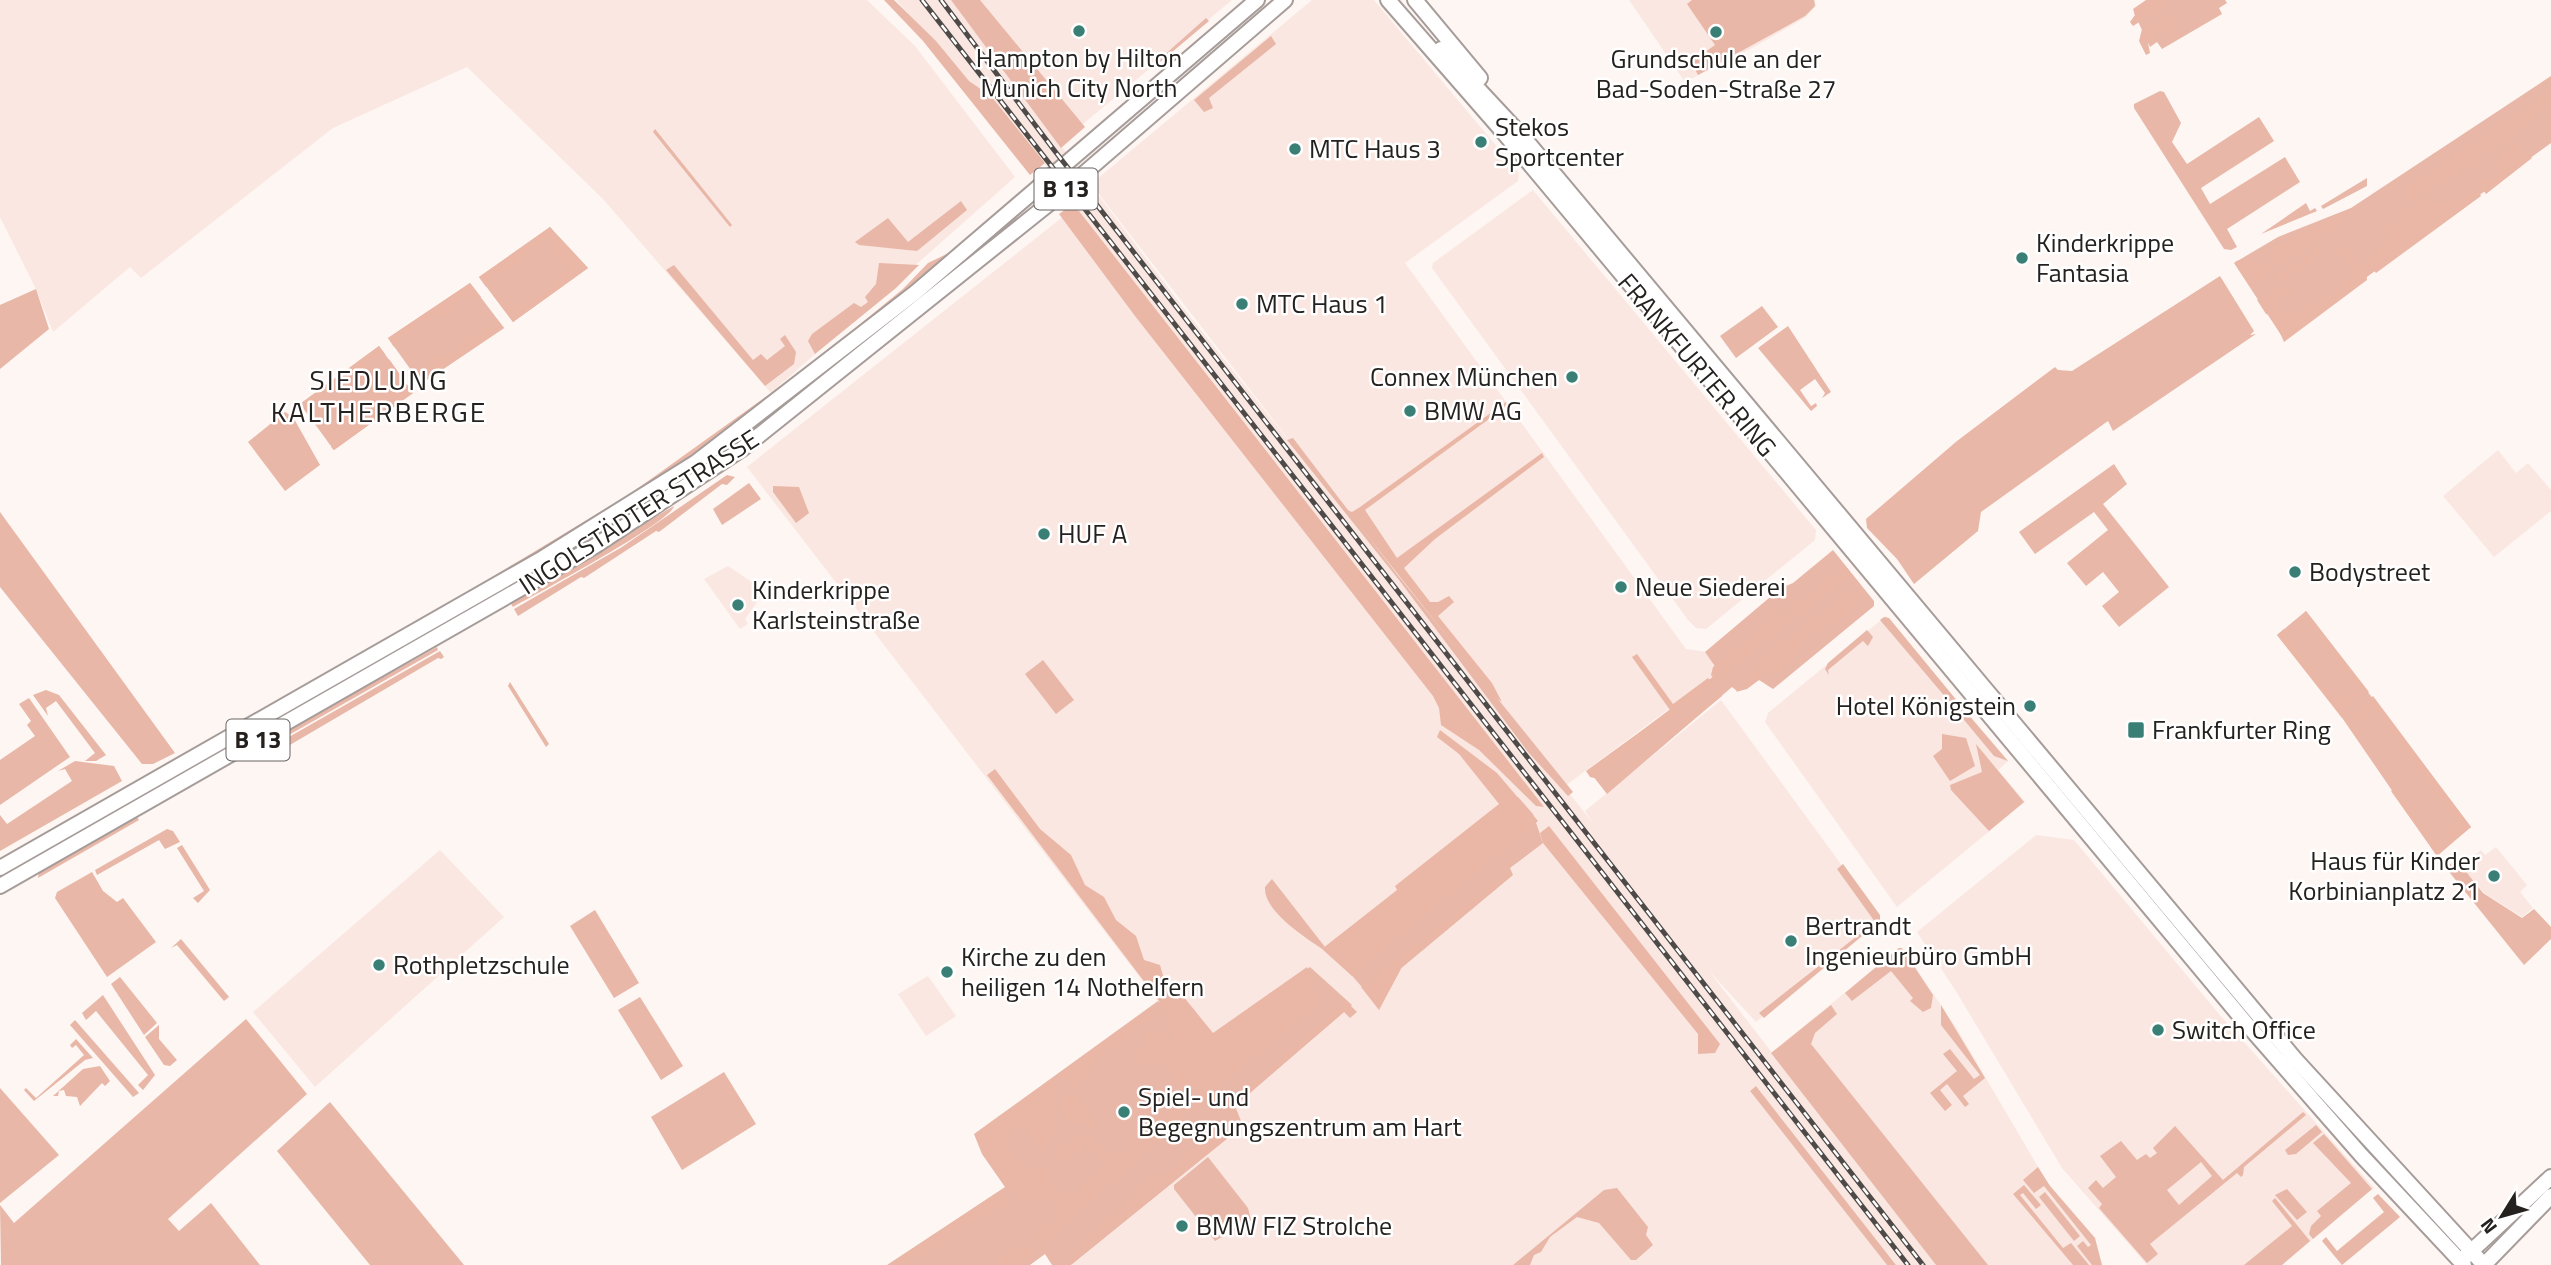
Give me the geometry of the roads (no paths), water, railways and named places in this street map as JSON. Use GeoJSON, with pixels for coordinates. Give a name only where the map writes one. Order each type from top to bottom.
{"type":"FeatureCollection","features":[{"type":"Feature","properties":{"kind":"main road","name":"INGOLSTÄDTER STRASSE"},"geometry":{"type":"LineString","coordinates":[[0,868],[512,577],[612,518],[695,463],[916,292],[1257,0]]}},
{"type":"Feature","properties":{"kind":"main road","name":"INGOLSTÄDTER STRASSE"},"geometry":{"type":"LineString","coordinates":[[0,886],[595,546],[733,456],[1032,218],[1285,0]]}},
{"type":"Feature","properties":{"kind":"main road","name":"FRANKFURTER RING"},"geometry":{"type":"LineString","coordinates":[[1388,0],[1504,134],[2244,1021],[2463,1261],[2484,1265]]}},
{"type":"Feature","properties":{"kind":"main road","name":"FRANKFURTER RING"},"geometry":{"type":"LineString","coordinates":[[1400,0],[1504,134]]}},
{"type":"Feature","properties":{"kind":"main road","name":"FRANKFURTER RING"},"geometry":{"type":"LineString","coordinates":[[1415,0],[1516,123],[1524,138]]}},
{"type":"Feature","properties":{"kind":"main road","name":"FRANKFURTER RING"},"geometry":{"type":"LineString","coordinates":[[1437,46],[1524,138],[2463,1261]]}},
{"type":"Feature","properties":{"kind":"main road"},"geometry":{"type":"LineString","coordinates":[[2463,1261],[2551,1177]]}},
{"type":"Feature","properties":{"kind":"main road"},"geometry":{"type":"LineString","coordinates":[[2484,1265],[2551,1196]]}},
{"type":"Feature","properties":{"kind":"railway"},"geometry":{"type":"LineString","coordinates":[[922,0],[1908,1265]]}},
{"type":"Feature","properties":{"kind":"railway"},"geometry":{"type":"LineString","coordinates":[[941,0],[1054,150],[1923,1265]]}},
{"type":"Feature","properties":{"kind":"place","name":"Hampton by Hilton Munich City North"},"geometry":{"type":"Point","coordinates":[1079,31]}},
{"type":"Feature","properties":{"kind":"place","name":"Grundschule an der Bad-Soden-Straße 27"},"geometry":{"type":"Point","coordinates":[1716,32]}},
{"type":"Feature","properties":{"kind":"place","name":"Stekos Sportcenter"},"geometry":{"type":"Point","coordinates":[1481,142]}},
{"type":"Feature","properties":{"kind":"place","name":"MTC Haus 3"},"geometry":{"type":"Point","coordinates":[1295,149]}},
{"type":"Feature","properties":{"kind":"place","name":"Kinderkrippe Fantasia"},"geometry":{"type":"Point","coordinates":[2022,258]}},
{"type":"Feature","properties":{"kind":"place","name":"MTC Haus 1"},"geometry":{"type":"Point","coordinates":[1242,304]}},
{"type":"Feature","properties":{"kind":"place","name":"Connex München"},"geometry":{"type":"Point","coordinates":[1572,377]}},
{"type":"Feature","properties":{"kind":"place","name":"BMW AG"},"geometry":{"type":"Point","coordinates":[1410,411]}},
{"type":"Feature","properties":{"kind":"place","name":"HUF A"},"geometry":{"type":"Point","coordinates":[1044,534]}},
{"type":"Feature","properties":{"kind":"place","name":"Bodystreet"},"geometry":{"type":"Point","coordinates":[2295,572]}},
{"type":"Feature","properties":{"kind":"place","name":"Neue Siederei"},"geometry":{"type":"Point","coordinates":[1621,587]}},
{"type":"Feature","properties":{"kind":"place","name":"Kinderkrippe Karlsteinstraße"},"geometry":{"type":"Point","coordinates":[738,605]}},
{"type":"Feature","properties":{"kind":"place","name":"Hotel Königstein"},"geometry":{"type":"Point","coordinates":[2030,706]}},
{"type":"Feature","properties":{"kind":"place","name":"Frankfurter Ring"},"geometry":{"type":"Point","coordinates":[2136,730]}},
{"type":"Feature","properties":{"kind":"place","name":"Haus für Kinder Korbinianplatz 21"},"geometry":{"type":"Point","coordinates":[2494,876]}},
{"type":"Feature","properties":{"kind":"place","name":"Bertrandt Ingenieurbüro GmbH"},"geometry":{"type":"Point","coordinates":[1791,941]}},
{"type":"Feature","properties":{"kind":"place","name":"Rothpletzschule"},"geometry":{"type":"Point","coordinates":[379,965]}},
{"type":"Feature","properties":{"kind":"place","name":"Kirche zu den heiligen 14 Nothelfern"},"geometry":{"type":"Point","coordinates":[947,972]}},
{"type":"Feature","properties":{"kind":"place","name":"Switch Office"},"geometry":{"type":"Point","coordinates":[2158,1030]}},
{"type":"Feature","properties":{"kind":"place","name":"Spiel- und Begegnungszentrum am Hart"},"geometry":{"type":"Point","coordinates":[1124,1112]}},
{"type":"Feature","properties":{"kind":"place","name":"BMW FIZ Strolche"},"geometry":{"type":"Point","coordinates":[1182,1226]}},
{"type":"Feature","properties":{"kind":"district","name":"SIEDLUNG KALTHERBERGE"},"geometry":{"type":"Point","coordinates":[379,396]}}]}
